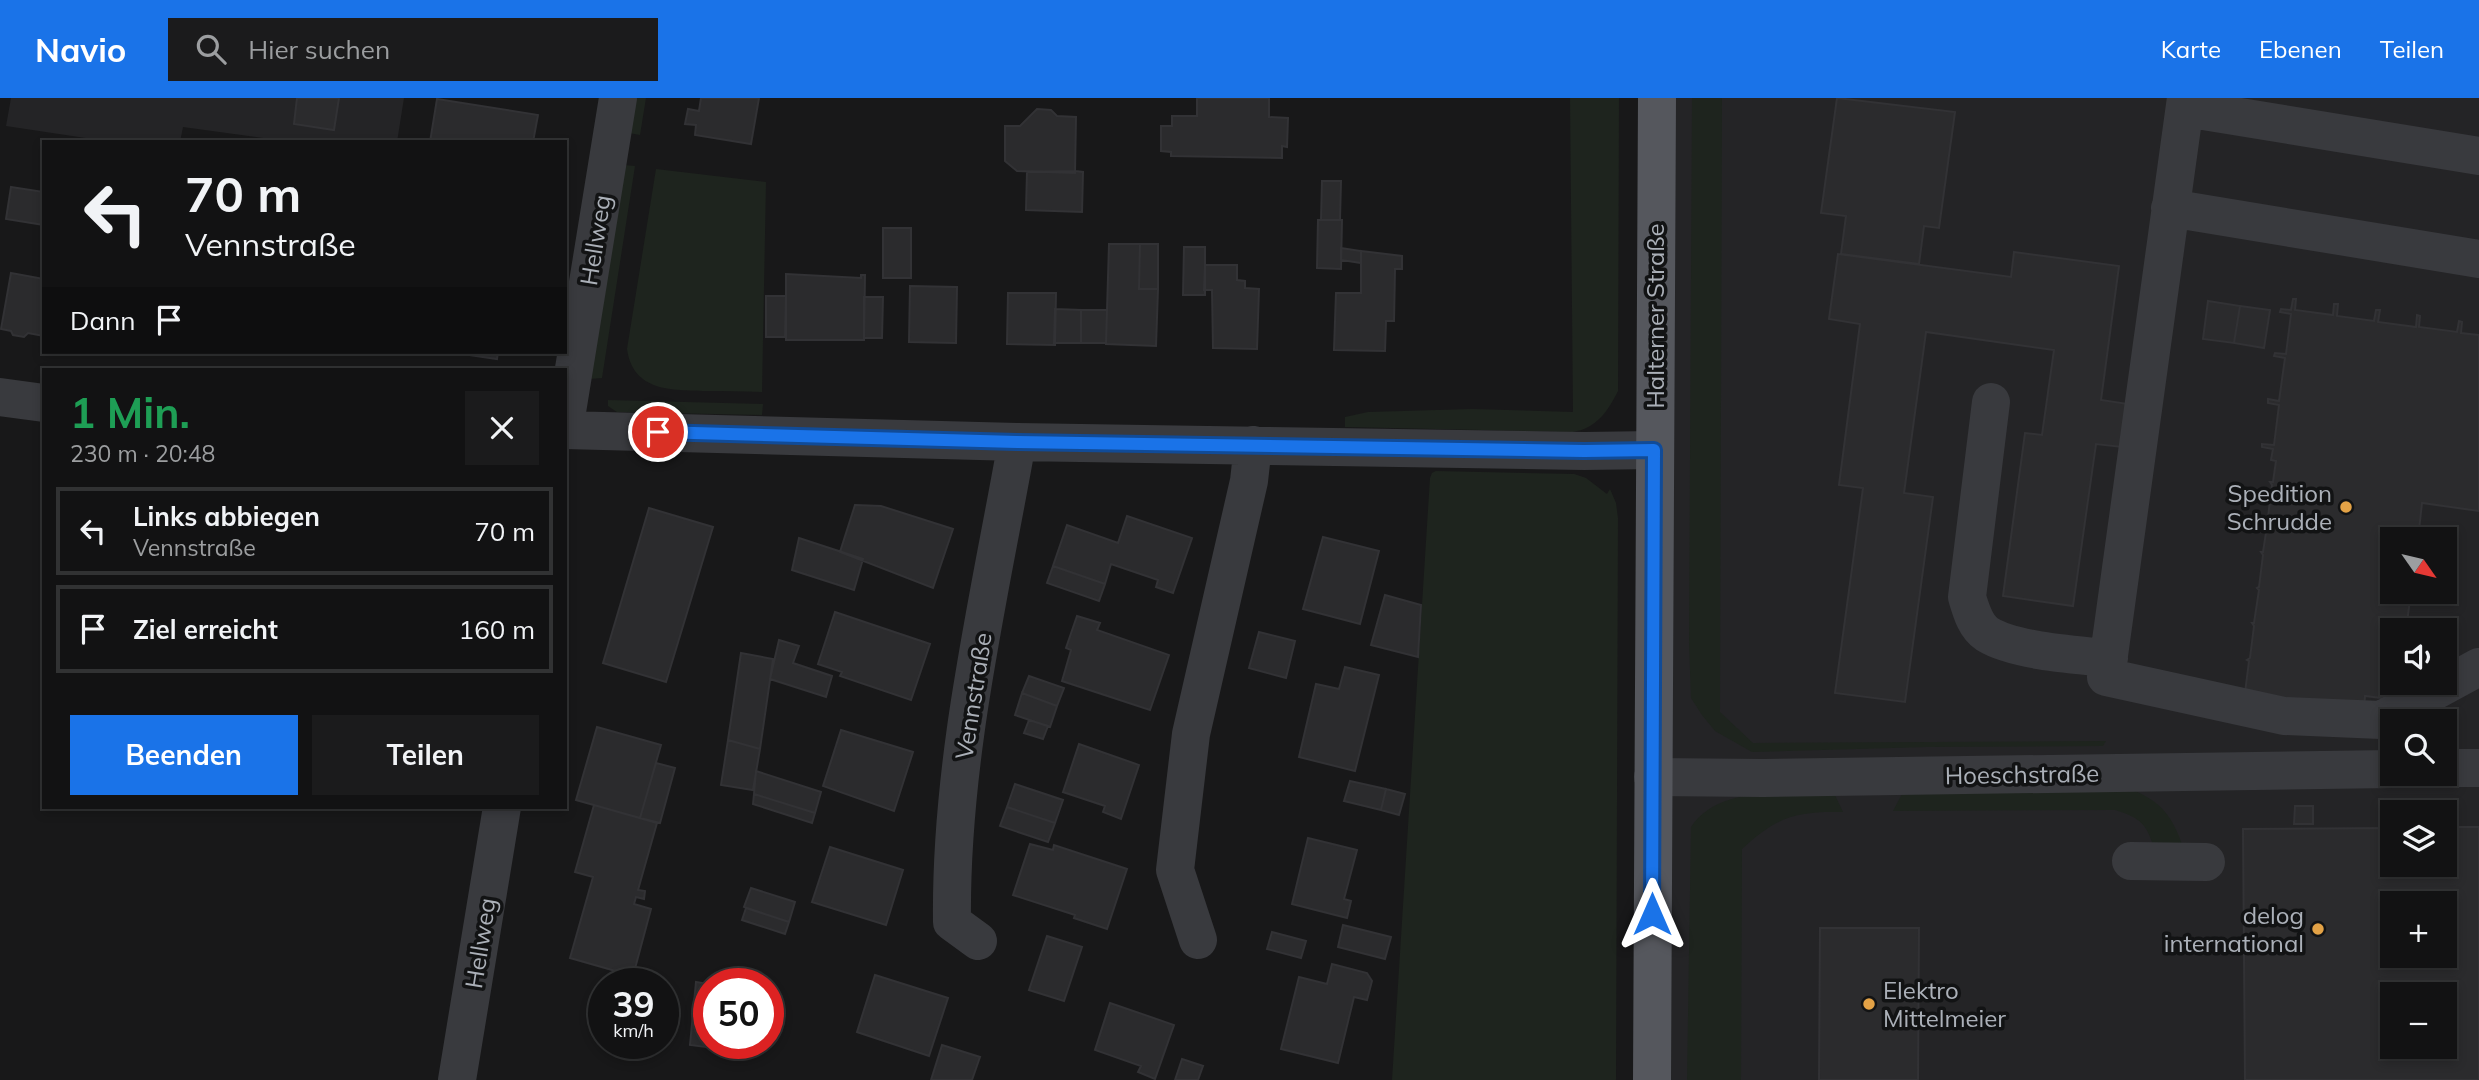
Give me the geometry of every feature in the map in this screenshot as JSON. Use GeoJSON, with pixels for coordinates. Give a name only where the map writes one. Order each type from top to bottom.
{"type":"FeatureCollection","features":[{"type":"Feature","properties":{"kind":"main road","name":"Halterner Straße"},"geometry":{"type":"LineString","coordinates":[[1652,1080],[1657,98]]}},
{"type":"Feature","properties":{"kind":"street","name":"Hellweg"},"geometry":{"type":"LineString","coordinates":[[567,412],[618,98]]}},
{"type":"Feature","properties":{"kind":"street"},"geometry":{"type":"LineString","coordinates":[[2479,156],[2185,103],[2106,677],[2284,716],[2381,720],[2479,667]]}},
{"type":"Feature","properties":{"kind":"street"},"geometry":{"type":"LineString","coordinates":[[2170,208],[2479,259]]}},
{"type":"Feature","properties":{"kind":"street"},"geometry":{"type":"LineString","coordinates":[[0,397],[42,403]]}},
{"type":"Feature","properties":{"kind":"street"},"geometry":{"type":"LineString","coordinates":[[1991,402],[1967,597],[1973,616],[1985,633],[2001,640],[2064,654],[2109,658]]}},
{"type":"Feature","properties":{"kind":"street"},"geometry":{"type":"LineString","coordinates":[[567,430],[1017,442],[1654,450]]}},
{"type":"Feature","properties":{"kind":"street","name":"Vennstraße"},"geometry":{"type":"LineString","coordinates":[[978,941],[952,922],[951,873],[963,743],[1017,442]]}},
{"type":"Feature","properties":{"kind":"street"},"geometry":{"type":"LineString","coordinates":[[1198,940],[1175,870],[1191,734],[1249,481],[1252,445]]}},
{"type":"Feature","properties":{"kind":"street"},"geometry":{"type":"LineString","coordinates":[[2457,768],[2479,768]]}},
{"type":"Feature","properties":{"kind":"street","name":"Hoeschstraße"},"geometry":{"type":"LineString","coordinates":[[1653,776],[1763,778],[2380,769]]}},
{"type":"Feature","properties":{"kind":"street","name":"Hellweg"},"geometry":{"type":"LineString","coordinates":[[457,1080],[502,809]]}},
{"type":"Feature","properties":{"kind":"street"},"geometry":{"type":"LineString","coordinates":[[2131,861],[2206,862]]}},
{"type":"Feature","properties":{"kind":"shaded area"},"geometry":{"type":"Polygon","coordinates":[[[11,98],[404,98],[397,140],[277,140],[183,127],[180,140],[99,140],[6,126],[11,98]]]}},
{"type":"Feature","properties":{"kind":"shaded area"},"geometry":{"type":"Polygon","coordinates":[[[634,98],[646,98],[640,135],[629,133],[634,98]]]}},
{"type":"Feature","properties":{"kind":"shaded area"},"geometry":{"type":"Polygon","coordinates":[[[1570,98],[1619,98],[1618,391],[1610,405],[1595,423],[1573,432],[1345,427],[1345,417],[1368,412],[1472,409],[1573,412],[1570,98]]]}},
{"type":"Feature","properties":{"kind":"shaded area"},"geometry":{"type":"Polygon","coordinates":[[[1657,98],[2479,98],[2479,1080],[1652,1080],[1657,98]]]}},
{"type":"Feature","properties":{"kind":"shaded area"},"geometry":{"type":"Polygon","coordinates":[[[1692,98],[1722,98],[1720,712],[1753,743],[2106,741],[2103,746],[1752,752],[1715,731],[1691,698],[1692,98]]]}},
{"type":"Feature","properties":{"kind":"shaded area"},"geometry":{"type":"Polygon","coordinates":[[[623,165],[635,166],[602,378],[589,379],[623,165]]]}},
{"type":"Feature","properties":{"kind":"shaded area"},"geometry":{"type":"Polygon","coordinates":[[[656,169],[766,182],[762,392],[668,389],[646,381],[637,374],[631,363],[627,349],[656,169]]]}},
{"type":"Feature","properties":{"kind":"shaded area"},"geometry":{"type":"Polygon","coordinates":[[[608,400],[763,404],[762,415],[617,412],[608,406],[608,400]]]}},
{"type":"Feature","properties":{"kind":"shaded area"},"geometry":{"type":"Polygon","coordinates":[[[1436,471],[1574,474],[1586,478],[1607,494],[1610,489],[1616,503],[1616,1080],[1392,1080],[1430,478],[1436,471]]]}},
{"type":"Feature","properties":{"kind":"shaded area"},"geometry":{"type":"Polygon","coordinates":[[[2126,787],[2164,810],[2175,827],[2184,850],[2155,851],[2142,824],[2132,816],[2115,810],[1893,811],[1903,792],[2126,787]]]}},
{"type":"Feature","properties":{"kind":"shaded area"},"geometry":{"type":"Polygon","coordinates":[[[1834,793],[1843,812],[1812,813],[1788,818],[1766,829],[1742,849],[1741,1080],[1687,1080],[1691,827],[1704,813],[1737,798],[1756,794],[1834,793]]]}},
{"type":"Feature","properties":{"kind":"building"},"geometry":{"type":"Polygon","coordinates":[[[297,98],[339,98],[334,130],[294,124],[297,98]]]}},
{"type":"Feature","properties":{"kind":"building"},"geometry":{"type":"Polygon","coordinates":[[[701,98],[759,98],[751,144],[695,135],[696,125],[685,124],[688,109],[699,111],[701,98]]]}},
{"type":"Feature","properties":{"kind":"building"},"geometry":{"type":"Polygon","coordinates":[[[1197,98],[1269,98],[1269,117],[1288,118],[1287,147],[1282,146],[1282,158],[1171,156],[1171,152],[1161,151],[1161,126],[1172,126],[1172,116],[1197,116],[1197,98]]]}},
{"type":"Feature","properties":{"kind":"building"},"geometry":{"type":"Polygon","coordinates":[[[1837,98],[1955,112],[1939,228],[1924,226],[1919,264],[1841,254],[1846,216],[1821,213],[1837,98]]]}},
{"type":"Feature","properties":{"kind":"building"},"geometry":{"type":"Polygon","coordinates":[[[437,99],[538,115],[533,140],[430,140],[437,99]]]}},
{"type":"Feature","properties":{"kind":"building"},"geometry":{"type":"Polygon","coordinates":[[[1037,109],[1051,110],[1057,116],[1076,117],[1075,173],[1017,171],[1005,161],[1005,126],[1020,126],[1037,109]]]}},
{"type":"Feature","properties":{"kind":"building"},"geometry":{"type":"Polygon","coordinates":[[[1027,172],[1083,172],[1082,212],[1026,210],[1027,172]]]}},
{"type":"Feature","properties":{"kind":"building"},"geometry":{"type":"Polygon","coordinates":[[[1322,181],[1341,181],[1340,220],[1321,220],[1322,181]]]}},
{"type":"Feature","properties":{"kind":"building"},"geometry":{"type":"Polygon","coordinates":[[[11,187],[42,192],[42,225],[6,219],[11,187]]]}},
{"type":"Feature","properties":{"kind":"building"},"geometry":{"type":"Polygon","coordinates":[[[1318,220],[1342,220],[1341,269],[1317,268],[1318,220]]]}},
{"type":"Feature","properties":{"kind":"building"},"geometry":{"type":"Polygon","coordinates":[[[883,228],[911,228],[911,278],[883,278],[883,228]]]}},
{"type":"Feature","properties":{"kind":"building"},"geometry":{"type":"Polygon","coordinates":[[[1109,244],[1140,244],[1139,289],[1158,289],[1156,346],[1106,344],[1109,244]]]}},
{"type":"Feature","properties":{"kind":"building"},"geometry":{"type":"Polygon","coordinates":[[[1140,244],[1158,244],[1158,289],[1139,289],[1140,244]]]}},
{"type":"Feature","properties":{"kind":"building"},"geometry":{"type":"Polygon","coordinates":[[[1184,247],[1205,247],[1205,295],[1183,295],[1184,247]]]}},
{"type":"Feature","properties":{"kind":"building"},"geometry":{"type":"Polygon","coordinates":[[[1341,248],[1361,251],[1361,263],[1341,260],[1341,248]]]}},
{"type":"Feature","properties":{"kind":"building"},"geometry":{"type":"Polygon","coordinates":[[[1361,251],[1402,256],[1402,269],[1395,269],[1394,321],[1386,321],[1385,351],[1334,350],[1336,293],[1361,293],[1361,251]]]}},
{"type":"Feature","properties":{"kind":"building"},"geometry":{"type":"Polygon","coordinates":[[[2014,252],[2119,266],[2101,400],[2128,404],[2122,447],[2096,444],[2073,606],[2003,596],[2025,433],[2042,435],[2054,350],[1926,332],[1904,493],[1933,497],[1905,702],[1835,693],[1863,488],[1839,485],[1860,324],[1829,319],[1838,254],[2011,277],[2014,252]]]}},
{"type":"Feature","properties":{"kind":"building"},"geometry":{"type":"Polygon","coordinates":[[[1205,265],[1237,265],[1237,280],[1245,281],[1245,288],[1259,289],[1257,349],[1213,348],[1212,290],[1204,290],[1205,265]]]}},
{"type":"Feature","properties":{"kind":"building"},"geometry":{"type":"Polygon","coordinates":[[[11,273],[42,279],[42,336],[28,333],[24,337],[1,329],[11,273]]]}},
{"type":"Feature","properties":{"kind":"building"},"geometry":{"type":"Polygon","coordinates":[[[786,274],[861,278],[861,275],[865,275],[864,340],[786,340],[786,274]]]}},
{"type":"Feature","properties":{"kind":"building"},"geometry":{"type":"Polygon","coordinates":[[[910,286],[957,287],[956,343],[909,342],[910,286]]]}},
{"type":"Feature","properties":{"kind":"building"},"geometry":{"type":"Polygon","coordinates":[[[1008,293],[1056,293],[1055,345],[1007,344],[1008,293]]]}},
{"type":"Feature","properties":{"kind":"building"},"geometry":{"type":"Polygon","coordinates":[[[766,296],[786,296],[785,337],[766,337],[766,296]]]}},
{"type":"Feature","properties":{"kind":"building"},"geometry":{"type":"Polygon","coordinates":[[[864,297],[883,297],[882,338],[864,338],[864,297]]]}},
{"type":"Feature","properties":{"kind":"building","name":"Spedition Schrudde"},"geometry":{"type":"Polygon","coordinates":[[[2293,299],[2296,299],[2295,310],[2333,315],[2334,304],[2338,304],[2337,316],[2374,321],[2376,310],[2380,310],[2378,322],[2416,327],[2417,315],[2420,316],[2419,327],[2457,332],[2459,321],[2462,322],[2461,333],[2479,335],[2479,511],[2422,503],[2419,527],[2380,527],[2380,604],[2409,604],[2408,618],[2380,618],[2380,695],[2397,695],[2396,700],[2365,696],[2364,709],[2245,693],[2247,660],[2250,658],[2254,626],[2252,623],[2263,555],[2261,552],[2268,520],[2265,519],[2268,517],[2272,485],[2270,482],[2273,482],[2276,461],[2271,460],[2273,449],[2262,447],[2262,444],[2274,445],[2279,405],[2268,403],[2268,399],[2279,401],[2285,358],[2274,356],[2275,353],[2286,354],[2291,314],[2280,312],[2281,309],[2291,310],[2293,299]]]}},
{"type":"Feature","properties":{"kind":"building"},"geometry":{"type":"Polygon","coordinates":[[[2208,301],[2240,306],[2234,343],[2203,339],[2208,301]]]}},
{"type":"Feature","properties":{"kind":"building"},"geometry":{"type":"Polygon","coordinates":[[[2240,306],[2270,310],[2264,348],[2234,343],[2240,306]]]}},
{"type":"Feature","properties":{"kind":"building"},"geometry":{"type":"Polygon","coordinates":[[[1055,309],[1081,310],[1081,343],[1054,343],[1055,309]]]}},
{"type":"Feature","properties":{"kind":"building"},"geometry":{"type":"Polygon","coordinates":[[[1081,310],[1107,310],[1106,343],[1081,343],[1081,310]]]}},
{"type":"Feature","properties":{"kind":"building"},"geometry":{"type":"Polygon","coordinates":[[[209,354],[310,354],[310,355],[209,354]]]}},
{"type":"Feature","properties":{"kind":"building"},"geometry":{"type":"Polygon","coordinates":[[[463,354],[498,354],[497,359],[463,354]]]}},
{"type":"Feature","properties":{"kind":"building"},"geometry":{"type":"Polygon","coordinates":[[[855,505],[881,506],[953,529],[933,588],[840,552],[855,505]]]}},
{"type":"Feature","properties":{"kind":"building"},"geometry":{"type":"Polygon","coordinates":[[[649,508],[713,527],[666,682],[603,663],[649,508]]]}},
{"type":"Feature","properties":{"kind":"building"},"geometry":{"type":"Polygon","coordinates":[[[1127,516],[1192,538],[1173,593],[1156,587],[1158,580],[1111,564],[1105,584],[1053,566],[1067,525],[1118,543],[1127,516]]]}},
{"type":"Feature","properties":{"kind":"building"},"geometry":{"type":"Polygon","coordinates":[[[1323,537],[1379,551],[1360,624],[1303,609],[1323,537]]]}},
{"type":"Feature","properties":{"kind":"building"},"geometry":{"type":"Polygon","coordinates":[[[799,538],[863,559],[854,590],[792,570],[799,538]]]}},
{"type":"Feature","properties":{"kind":"building"},"geometry":{"type":"Polygon","coordinates":[[[1053,566],[1105,584],[1099,601],[1047,583],[1053,566]]]}},
{"type":"Feature","properties":{"kind":"building"},"geometry":{"type":"Polygon","coordinates":[[[1385,595],[1421,605],[1418,657],[1371,645],[1385,595]]]}},
{"type":"Feature","properties":{"kind":"building"},"geometry":{"type":"Polygon","coordinates":[[[835,612],[930,644],[911,700],[840,676],[842,672],[818,664],[835,612]]]}},
{"type":"Feature","properties":{"kind":"building"},"geometry":{"type":"Polygon","coordinates":[[[1077,616],[1100,623],[1097,630],[1169,655],[1150,710],[1062,681],[1071,650],[1066,648],[1077,616]]]}},
{"type":"Feature","properties":{"kind":"building"},"geometry":{"type":"Polygon","coordinates":[[[1259,632],[1295,641],[1286,678],[1249,668],[1259,632]]]}},
{"type":"Feature","properties":{"kind":"building"},"geometry":{"type":"Polygon","coordinates":[[[779,640],[799,646],[793,663],[832,676],[826,697],[770,679],[779,640]]]}},
{"type":"Feature","properties":{"kind":"building"},"geometry":{"type":"Polygon","coordinates":[[[741,653],[773,659],[760,749],[728,740],[741,653]]]}},
{"type":"Feature","properties":{"kind":"building"},"geometry":{"type":"Polygon","coordinates":[[[1345,667],[1379,675],[1355,771],[1299,757],[1316,684],[1339,689],[1345,667]]]}},
{"type":"Feature","properties":{"kind":"building"},"geometry":{"type":"Polygon","coordinates":[[[1029,676],[1064,688],[1057,706],[1022,693],[1029,676]]]}},
{"type":"Feature","properties":{"kind":"building"},"geometry":{"type":"Polygon","coordinates":[[[1022,693],[1057,706],[1050,727],[1015,715],[1022,693]]]}},
{"type":"Feature","properties":{"kind":"building"},"geometry":{"type":"Polygon","coordinates":[[[1029,720],[1048,726],[1043,739],[1024,733],[1029,720]]]}},
{"type":"Feature","properties":{"kind":"building"},"geometry":{"type":"Polygon","coordinates":[[[597,727],[661,745],[640,818],[576,800],[597,727]]]}},
{"type":"Feature","properties":{"kind":"building"},"geometry":{"type":"Polygon","coordinates":[[[841,730],[913,752],[894,811],[823,786],[841,730]]]}},
{"type":"Feature","properties":{"kind":"building"},"geometry":{"type":"Polygon","coordinates":[[[728,740],[760,749],[753,790],[721,785],[728,740]]]}},
{"type":"Feature","properties":{"kind":"building"},"geometry":{"type":"Polygon","coordinates":[[[1079,744],[1139,765],[1121,819],[1103,812],[1105,806],[1063,792],[1079,744]]]}},
{"type":"Feature","properties":{"kind":"building"},"geometry":{"type":"Polygon","coordinates":[[[656,763],[675,768],[660,823],[640,818],[656,763]]]}},
{"type":"Feature","properties":{"kind":"building"},"geometry":{"type":"Polygon","coordinates":[[[756,771],[821,792],[815,813],[754,794],[756,771]]]}},
{"type":"Feature","properties":{"kind":"building"},"geometry":{"type":"Polygon","coordinates":[[[1350,781],[1386,789],[1381,810],[1344,801],[1350,781]]]}},
{"type":"Feature","properties":{"kind":"building"},"geometry":{"type":"Polygon","coordinates":[[[1015,784],[1063,800],[1055,823],[1007,807],[1015,784]]]}},
{"type":"Feature","properties":{"kind":"building"},"geometry":{"type":"Polygon","coordinates":[[[1386,789],[1405,794],[1399,815],[1381,810],[1386,789]]]}},
{"type":"Feature","properties":{"kind":"building"},"geometry":{"type":"Polygon","coordinates":[[[754,794],[815,813],[812,823],[753,804],[754,794]]]}},
{"type":"Feature","properties":{"kind":"building"},"geometry":{"type":"Polygon","coordinates":[[[594,805],[657,823],[638,890],[645,891],[644,899],[636,897],[634,904],[651,909],[635,968],[605,968],[570,958],[593,877],[575,872],[594,805]]]}},
{"type":"Feature","properties":{"kind":"building"},"geometry":{"type":"Polygon","coordinates":[[[2295,806],[2313,806],[2313,824],[2294,824],[2295,806]]]}},
{"type":"Feature","properties":{"kind":"building"},"geometry":{"type":"Polygon","coordinates":[[[1007,807],[1055,823],[1048,842],[1000,826],[1007,807]]]}},
{"type":"Feature","properties":{"kind":"building","name":"delog international"},"geometry":{"type":"Polygon","coordinates":[[[2457,827],[2479,827],[2479,1080],[2245,1080],[2243,829],[2380,828],[2380,877],[2457,877],[2457,827]]]}},
{"type":"Feature","properties":{"kind":"building"},"geometry":{"type":"Polygon","coordinates":[[[1308,838],[1357,850],[1344,899],[1351,901],[1347,918],[1292,904],[1308,838]]]}},
{"type":"Feature","properties":{"kind":"building"},"geometry":{"type":"Polygon","coordinates":[[[1030,844],[1053,850],[1054,845],[1127,869],[1107,929],[1074,918],[1075,915],[1013,895],[1030,844]]]}},
{"type":"Feature","properties":{"kind":"building"},"geometry":{"type":"Polygon","coordinates":[[[830,847],[903,870],[886,925],[812,902],[830,847]]]}},
{"type":"Feature","properties":{"kind":"building"},"geometry":{"type":"Polygon","coordinates":[[[751,888],[795,902],[789,922],[744,907],[751,888]]]}},
{"type":"Feature","properties":{"kind":"building"},"geometry":{"type":"Polygon","coordinates":[[[746,908],[789,922],[785,934],[742,920],[746,908]]]}},
{"type":"Feature","properties":{"kind":"building"},"geometry":{"type":"Polygon","coordinates":[[[1343,925],[1391,937],[1385,959],[1338,947],[1343,925]]]}},
{"type":"Feature","properties":{"kind":"building","name":"Elektro Mittelmeier"},"geometry":{"type":"Polygon","coordinates":[[[1820,928],[1919,928],[1918,1080],[1819,1080],[1820,928]]]}},
{"type":"Feature","properties":{"kind":"building"},"geometry":{"type":"Polygon","coordinates":[[[1272,932],[1306,941],[1301,958],[1267,949],[1272,932]]]}},
{"type":"Feature","properties":{"kind":"building"},"geometry":{"type":"Polygon","coordinates":[[[1047,936],[1082,947],[1064,1001],[1029,990],[1047,936]]]}},
{"type":"Feature","properties":{"kind":"building"},"geometry":{"type":"Polygon","coordinates":[[[1332,964],[1367,973],[1372,981],[1367,1000],[1354,997],[1338,1063],[1281,1049],[1299,977],[1327,984],[1332,964]]]}},
{"type":"Feature","properties":{"kind":"building"},"geometry":{"type":"Polygon","coordinates":[[[875,975],[948,998],[929,1056],[857,1032],[875,975]]]}},
{"type":"Feature","properties":{"kind":"building"},"geometry":{"type":"Polygon","coordinates":[[[1110,1003],[1174,1025],[1155,1079],[1138,1072],[1141,1066],[1095,1050],[1110,1003]]]}},
{"type":"Feature","properties":{"kind":"building"},"geometry":{"type":"Polygon","coordinates":[[[693,1014],[693,1045],[690,1045],[693,1014]]]}},
{"type":"Feature","properties":{"kind":"building"},"geometry":{"type":"Polygon","coordinates":[[[942,1045],[980,1057],[972,1080],[931,1080],[942,1045]]]}},
{"type":"Feature","properties":{"kind":"building"},"geometry":{"type":"Polygon","coordinates":[[[1182,1059],[1203,1066],[1198,1080],[1175,1080],[1182,1059]]]}},
{"type":"Feature","properties":{"kind":"place","name":"Spedition Schrudde"},"geometry":{"type":"Point","coordinates":[2346,507]}},
{"type":"Feature","properties":{"kind":"place","name":"delog international"},"geometry":{"type":"Point","coordinates":[2318,929]}},
{"type":"Feature","properties":{"kind":"place","name":"Elektro Mittelmeier"},"geometry":{"type":"Point","coordinates":[1869,1004]}},
{"type":"Feature","properties":{"kind":"route"},"geometry":{"type":"LineString","coordinates":[[658,432],[1017,442],[1654,450],[1652,914]]}}]}
